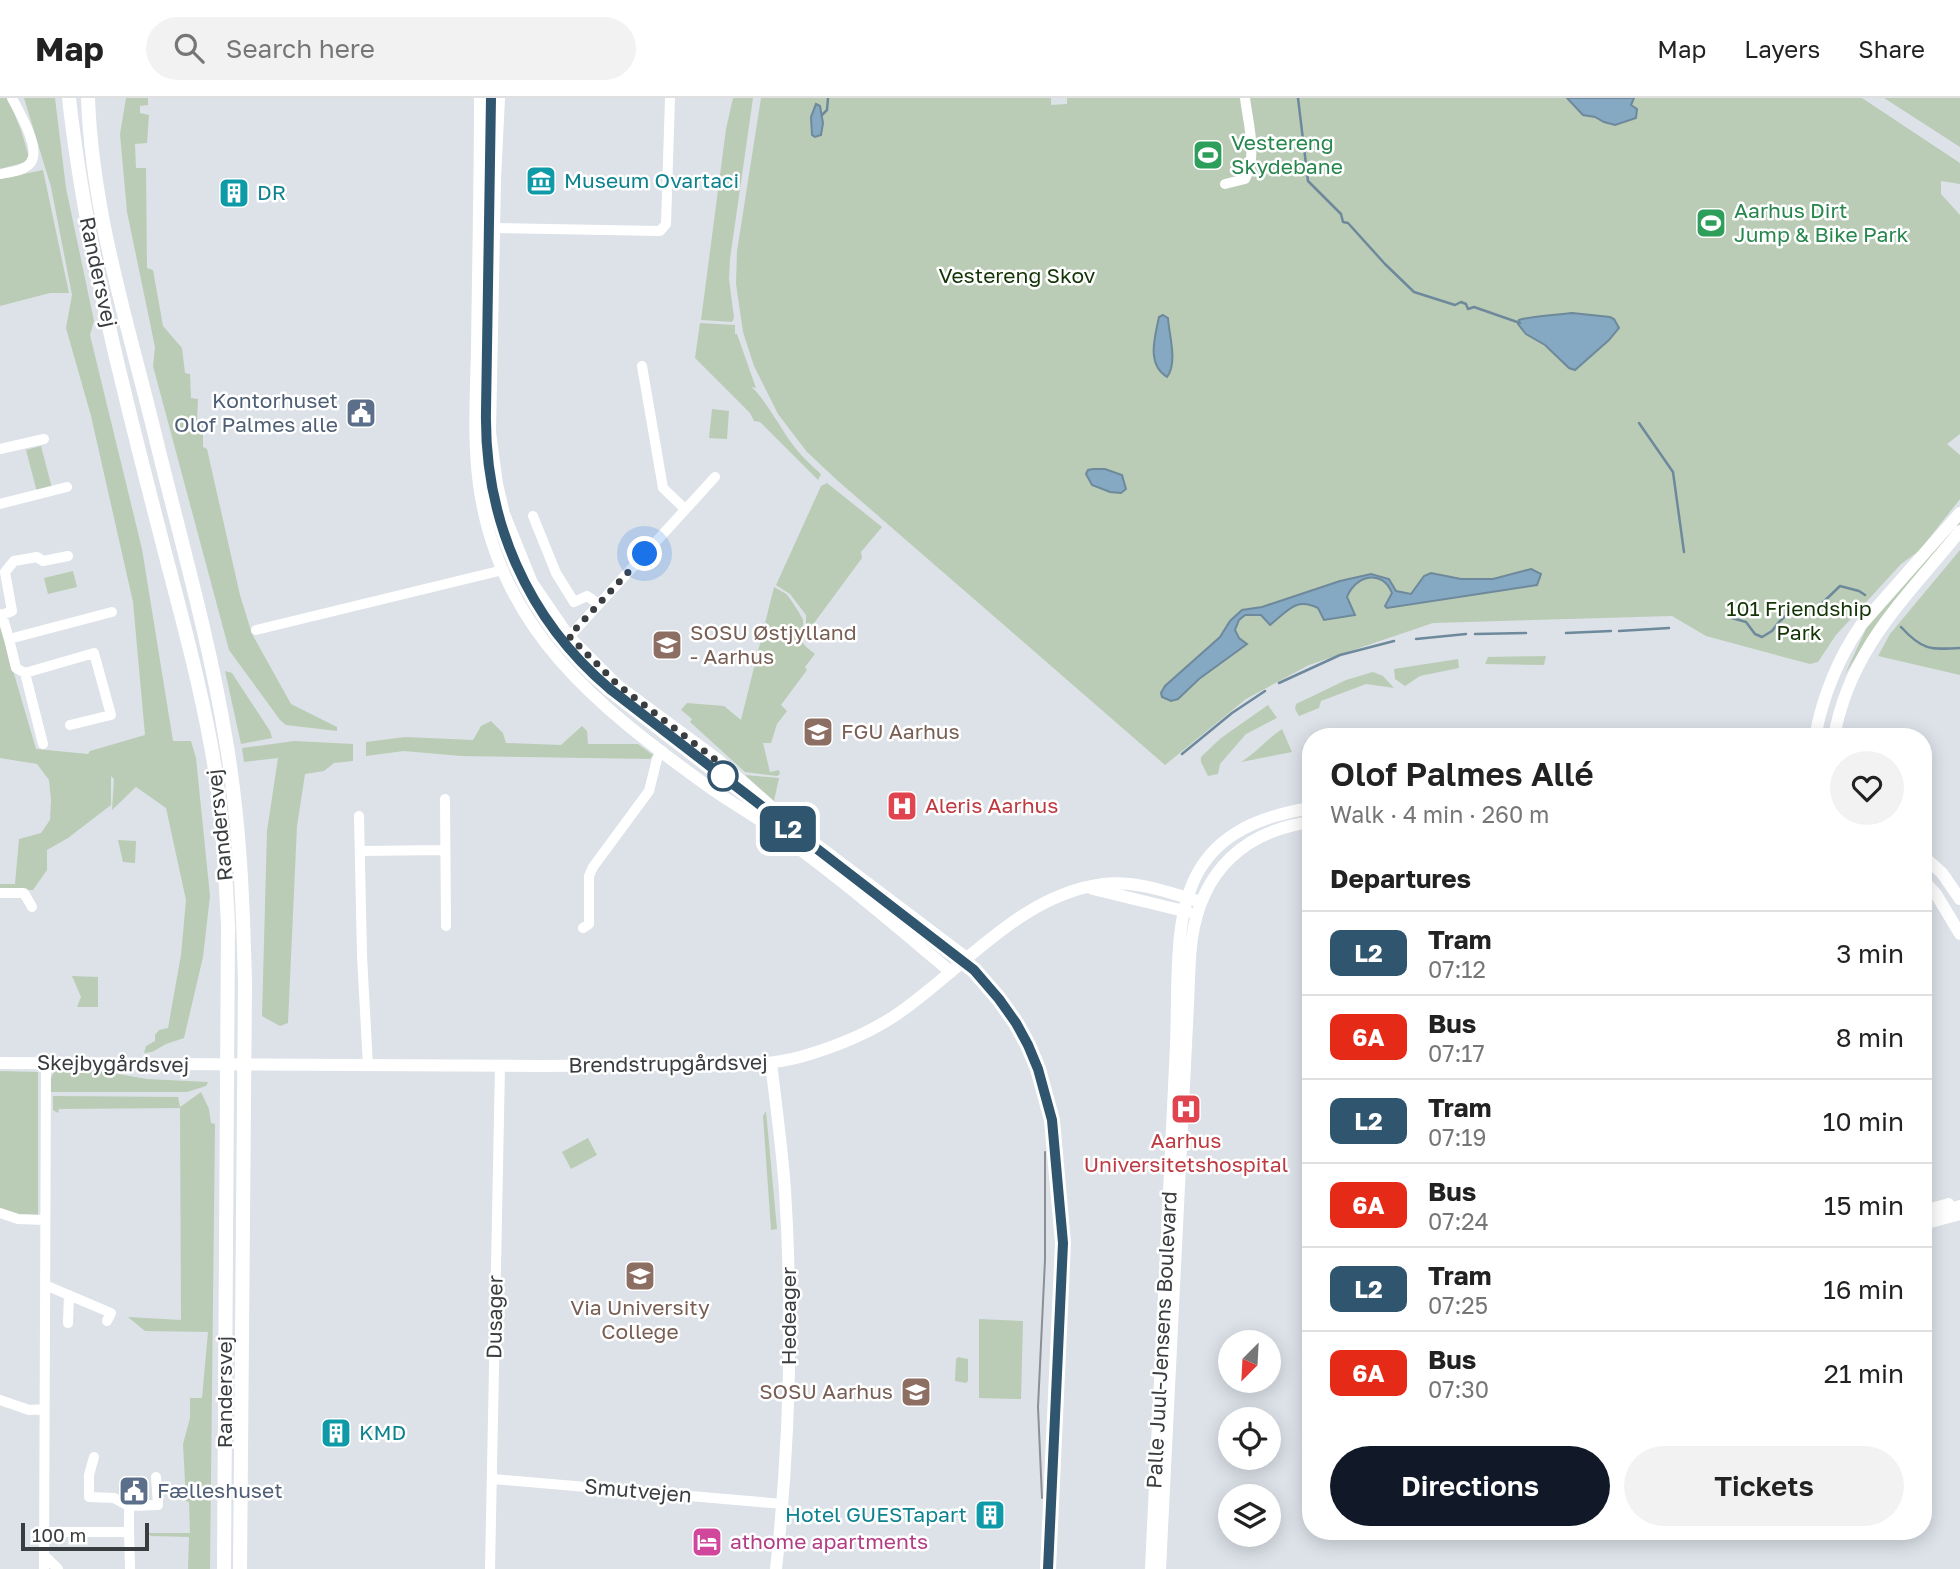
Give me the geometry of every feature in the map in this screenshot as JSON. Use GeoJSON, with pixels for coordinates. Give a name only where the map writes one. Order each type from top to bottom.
{"type":"FeatureCollection","features":[{"type":"Feature","properties":{"kind":"main road","name":"Randersvej"},"geometry":{"type":"LineString","coordinates":[[69,98],[95,261],[136,438],[195,670],[211,746],[223,830],[228,925],[223,1569]]}},
{"type":"Feature","properties":{"kind":"main road","name":"Randersvej"},"geometry":{"type":"LineString","coordinates":[[88,98],[94,174],[110,257],[209,657],[226,743],[238,828],[243,901],[244,1066],[240,1569]]}},
{"type":"Feature","properties":{"kind":"street"},"geometry":{"type":"LineString","coordinates":[[0,174],[20,170],[31,163],[35,152],[12,98]]}},
{"type":"Feature","properties":{"kind":"street"},"geometry":{"type":"LineString","coordinates":[[480,98],[477,456],[486,518],[503,570],[525,613],[560,663],[602,705],[709,787],[767,825],[849,887],[951,972]]}},
{"type":"Feature","properties":{"kind":"street"},"geometry":{"type":"LineString","coordinates":[[499,98],[490,432],[504,514],[523,564],[543,602],[569,636],[618,685],[717,760],[783,819],[968,959]]}},
{"type":"Feature","properties":{"kind":"street"},"geometry":{"type":"LineString","coordinates":[[494,228],[660,231],[666,224],[670,98]]}},
{"type":"Feature","properties":{"kind":"street"},"geometry":{"type":"LineString","coordinates":[[1226,184],[1245,179],[1249,172],[1251,144],[1245,98]]}},
{"type":"Feature","properties":{"kind":"street"},"geometry":{"type":"LineString","coordinates":[[642,366],[663,488],[685,509]]}},
{"type":"Feature","properties":{"kind":"street"},"geometry":{"type":"LineString","coordinates":[[0,449],[44,439]]}},
{"type":"Feature","properties":{"kind":"street"},"geometry":{"type":"LineString","coordinates":[[569,636],[715,477]]}},
{"type":"Feature","properties":{"kind":"street"},"geometry":{"type":"LineString","coordinates":[[0,504],[67,487]]}},
{"type":"Feature","properties":{"kind":"street"},"geometry":{"type":"LineString","coordinates":[[1817,728],[1826,688],[1848,644],[1861,625],[1960,513]]}},
{"type":"Feature","properties":{"kind":"street"},"geometry":{"type":"LineString","coordinates":[[533,516],[556,573],[574,602],[587,596],[599,604]]}},
{"type":"Feature","properties":{"kind":"street"},"geometry":{"type":"LineString","coordinates":[[1836,728],[1855,668],[1864,653],[1895,609],[1960,531]]}},
{"type":"Feature","properties":{"kind":"street"},"geometry":{"type":"LineString","coordinates":[[68,556],[43,561],[37,557],[14,561],[5,572],[12,611],[1,615],[16,668],[25,673],[94,653],[111,715],[70,725]]}},
{"type":"Feature","properties":{"kind":"street"},"geometry":{"type":"LineString","coordinates":[[256,630],[503,570]]}},
{"type":"Feature","properties":{"kind":"street"},"geometry":{"type":"LineString","coordinates":[[9,639],[112,612]]}},
{"type":"Feature","properties":{"kind":"street"},"geometry":{"type":"LineString","coordinates":[[25,673],[43,744]]}},
{"type":"Feature","properties":{"kind":"street"},"geometry":{"type":"LineString","coordinates":[[583,928],[589,924],[589,876],[593,867],[649,791],[657,759],[662,751]]}},
{"type":"Feature","properties":{"kind":"street"},"geometry":{"type":"LineString","coordinates":[[444,799],[446,926]]}},
{"type":"Feature","properties":{"kind":"street","name":"Palle Juul-Jensens Boulevard"},"geometry":{"type":"LineString","coordinates":[[1151,1569],[1177,1020],[1176,964],[1201,867],[1228,838],[1265,818],[1302,810]]}},
{"type":"Feature","properties":{"kind":"street"},"geometry":{"type":"LineString","coordinates":[[359,816],[368,1066]]}},
{"type":"Feature","properties":{"kind":"street","name":"Palle Juul-Jensens Boulevard"},"geometry":{"type":"LineString","coordinates":[[1160,1569],[1188,1004],[1183,948],[1190,906],[1239,849],[1264,835],[1302,824]]}},
{"type":"Feature","properties":{"kind":"street"},"geometry":{"type":"LineString","coordinates":[[360,851],[445,850]]}},
{"type":"Feature","properties":{"kind":"street"},"geometry":{"type":"LineString","coordinates":[[1932,864],[1942,873],[1960,899]]}},
{"type":"Feature","properties":{"kind":"street","name":"Brendstrupgårdsvej"},"geometry":{"type":"LineString","coordinates":[[244,1066],[771,1063],[809,1054],[865,1033],[893,1017],[1025,912],[1055,897],[1112,883],[1155,888],[1190,906]]}},
{"type":"Feature","properties":{"kind":"street","name":"Brendstrupgårdsvej"},"geometry":{"type":"LineString","coordinates":[[1086,888],[1190,906]]}},
{"type":"Feature","properties":{"kind":"street"},"geometry":{"type":"LineString","coordinates":[[1932,890],[1960,934]]}},
{"type":"Feature","properties":{"kind":"street"},"geometry":{"type":"LineString","coordinates":[[0,892],[24,893],[32,907]]}},
{"type":"Feature","properties":{"kind":"street","name":"Skejbygårdsvej"},"geometry":{"type":"LineString","coordinates":[[0,1063],[244,1066]]}},
{"type":"Feature","properties":{"kind":"street"},"geometry":{"type":"LineString","coordinates":[[44,1569],[46,1063]]}},
{"type":"Feature","properties":{"kind":"street","name":"Hedeager"},"geometry":{"type":"LineString","coordinates":[[771,1063],[785,1188],[789,1299],[788,1414],[776,1569]]}},
{"type":"Feature","properties":{"kind":"street","name":"Dusager"},"geometry":{"type":"LineString","coordinates":[[491,1569],[500,1066]]}},
{"type":"Feature","properties":{"kind":"street"},"geometry":{"type":"LineString","coordinates":[[1932,1208],[1960,1203]]}},
{"type":"Feature","properties":{"kind":"street"},"geometry":{"type":"LineString","coordinates":[[1932,1218],[1960,1203]]}},
{"type":"Feature","properties":{"kind":"street"},"geometry":{"type":"LineString","coordinates":[[0,1213],[18,1219],[45,1220]]}},
{"type":"Feature","properties":{"kind":"street"},"geometry":{"type":"LineString","coordinates":[[1932,1220],[1960,1215]]}},
{"type":"Feature","properties":{"kind":"street"},"geometry":{"type":"LineString","coordinates":[[45,1285],[109,1317]]}},
{"type":"Feature","properties":{"kind":"street"},"geometry":{"type":"LineString","coordinates":[[68,1323],[69,1295]]}},
{"type":"Feature","properties":{"kind":"street"},"geometry":{"type":"LineString","coordinates":[[0,1399],[29,1410],[44,1409]]}},
{"type":"Feature","properties":{"kind":"street"},"geometry":{"type":"LineString","coordinates":[[94,1457],[89,1475],[89,1497],[114,1498],[129,1506],[158,1505],[156,1477]]}},
{"type":"Feature","properties":{"kind":"street","name":"Smutvejen"},"geometry":{"type":"LineString","coordinates":[[493,1479],[783,1504]]}},
{"type":"Feature","properties":{"kind":"street"},"geometry":{"type":"LineString","coordinates":[[129,1506],[130,1569]]}},
{"type":"Feature","properties":{"kind":"street"},"geometry":{"type":"LineString","coordinates":[[44,1532],[129,1532]]}},
{"type":"Feature","properties":{"kind":"street"},"geometry":{"type":"LineString","coordinates":[[44,1555],[58,1569]]}},
{"type":"Feature","properties":{"kind":"green space"},"geometry":{"type":"Polygon","coordinates":[[[0,98],[8,98],[29,157],[26,162],[0,169],[0,98]]]}},
{"type":"Feature","properties":{"kind":"green space"},"geometry":{"type":"Polygon","coordinates":[[[24,98],[55,98],[66,188],[94,321],[90,335],[142,549],[173,741],[191,741],[196,758],[210,896],[203,957],[184,1038],[152,1052],[144,1053],[146,1046],[155,1041],[159,1030],[168,1028],[181,955],[186,900],[166,808],[136,787],[112,810],[114,779],[111,776],[111,805],[68,838],[47,850],[47,870],[33,890],[0,890],[0,884],[15,884],[19,839],[41,833],[50,820],[51,800],[49,780],[37,764],[0,758],[0,626],[36,749],[88,754],[90,751],[145,735],[133,602],[91,416],[66,328],[72,295],[51,187],[24,98]]]}},
{"type":"Feature","properties":{"kind":"green space"},"geometry":{"type":"Polygon","coordinates":[[[126,98],[148,98],[148,105],[140,106],[140,113],[149,115],[147,143],[135,144],[136,168],[146,168],[147,268],[153,270],[163,326],[182,348],[185,373],[190,374],[191,398],[198,399],[197,422],[203,422],[203,447],[207,449],[240,595],[252,634],[291,704],[337,727],[337,731],[286,725],[229,650],[153,366],[155,347],[127,212],[120,134],[126,98]]]}},
{"type":"Feature","properties":{"kind":"green space"},"geometry":{"type":"Polygon","coordinates":[[[733,98],[753,98],[730,259],[729,279],[734,318],[732,322],[701,320],[726,129],[733,98]]]}},
{"type":"Feature","properties":{"kind":"green space"},"geometry":{"type":"Polygon","coordinates":[[[761,98],[1051,98],[1051,105],[1067,104],[1067,98],[1567,98],[1583,115],[1604,122],[1631,106],[1634,98],[1862,98],[1960,163],[1960,184],[1941,181],[1941,194],[1960,215],[1960,434],[1947,444],[1960,455],[1960,499],[1919,551],[1901,564],[1836,635],[1818,662],[1810,664],[1706,636],[1672,616],[1433,623],[1309,665],[1246,699],[1165,765],[807,452],[778,414],[754,366],[743,332],[736,284],[737,251],[761,98]],[[1163,315],[1159,317],[1154,341],[1171,373],[1171,348],[1168,318],[1163,315]]]}},
{"type":"Feature","properties":{"kind":"green space"},"geometry":{"type":"Polygon","coordinates":[[[1884,98],[1960,98],[1960,147],[1884,98]]]}},
{"type":"Feature","properties":{"kind":"green space"},"geometry":{"type":"Polygon","coordinates":[[[43,170],[69,293],[50,293],[0,306],[0,179],[43,170]]]}},
{"type":"Feature","properties":{"kind":"green space"},"geometry":{"type":"Polygon","coordinates":[[[700,323],[735,325],[735,334],[756,388],[751,387],[761,397],[796,449],[821,474],[818,480],[760,422],[754,421],[750,413],[695,358],[700,323]]]}},
{"type":"Feature","properties":{"kind":"green space"},"geometry":{"type":"Polygon","coordinates":[[[712,409],[729,411],[727,439],[709,438],[712,409]]]}},
{"type":"Feature","properties":{"kind":"green space"},"geometry":{"type":"Polygon","coordinates":[[[41,446],[52,488],[37,492],[26,450],[41,446]]]}},
{"type":"Feature","properties":{"kind":"green space"},"geometry":{"type":"Polygon","coordinates":[[[827,483],[882,527],[861,552],[862,558],[806,634],[806,615],[790,594],[776,585],[821,486],[827,483]]]}},
{"type":"Feature","properties":{"kind":"green space"},"geometry":{"type":"Polygon","coordinates":[[[1960,517],[1960,524],[1894,601],[1845,674],[1867,627],[1960,517]]]}},
{"type":"Feature","properties":{"kind":"green space"},"geometry":{"type":"Polygon","coordinates":[[[1960,550],[1960,675],[1878,656],[1890,634],[1960,550]]]}},
{"type":"Feature","properties":{"kind":"green space"},"geometry":{"type":"Polygon","coordinates":[[[73,571],[77,587],[48,594],[44,578],[73,571]]]}},
{"type":"Feature","properties":{"kind":"green space"},"geometry":{"type":"Polygon","coordinates":[[[774,587],[787,595],[799,612],[803,620],[802,642],[815,654],[805,667],[807,670],[781,705],[787,711],[777,724],[771,743],[763,743],[770,772],[779,770],[780,774],[777,776],[745,772],[690,722],[692,719],[681,710],[687,703],[724,706],[741,720],[774,587]]]}},
{"type":"Feature","properties":{"kind":"green space"},"geometry":{"type":"Polygon","coordinates":[[[1546,656],[1544,665],[1485,664],[1488,657],[1546,656]]]}},
{"type":"Feature","properties":{"kind":"green space"},"geometry":{"type":"Polygon","coordinates":[[[1458,659],[1459,668],[1420,676],[1405,686],[1395,679],[1394,669],[1458,659]]]}},
{"type":"Feature","properties":{"kind":"green space"},"geometry":{"type":"Polygon","coordinates":[[[225,671],[232,673],[272,738],[241,744],[225,671]]]}},
{"type":"Feature","properties":{"kind":"green space"},"geometry":{"type":"Polygon","coordinates":[[[1373,672],[1383,676],[1394,688],[1366,684],[1321,701],[1319,708],[1299,716],[1295,709],[1296,704],[1346,680],[1373,672]]]}},
{"type":"Feature","properties":{"kind":"green space"},"geometry":{"type":"Polygon","coordinates":[[[1268,705],[1277,718],[1246,734],[1220,764],[1218,774],[1208,776],[1201,757],[1221,738],[1268,705]]]}},
{"type":"Feature","properties":{"kind":"green space"},"geometry":{"type":"Polygon","coordinates":[[[491,721],[503,733],[506,743],[561,745],[582,726],[587,731],[588,744],[638,744],[653,755],[650,759],[461,756],[404,751],[366,756],[366,742],[405,737],[473,740],[481,726],[491,721]]]}},
{"type":"Feature","properties":{"kind":"green space"},"geometry":{"type":"Polygon","coordinates":[[[1282,729],[1292,752],[1241,762],[1271,737],[1282,729]]]}},
{"type":"Feature","properties":{"kind":"green space"},"geometry":{"type":"Polygon","coordinates":[[[294,741],[353,744],[353,761],[334,763],[324,771],[305,774],[297,826],[288,1023],[280,1026],[262,1016],[267,831],[278,758],[244,762],[242,748],[294,741]]]}},
{"type":"Feature","properties":{"kind":"green space"},"geometry":{"type":"Polygon","coordinates":[[[745,775],[779,778],[774,801],[745,775]]]}},
{"type":"Feature","properties":{"kind":"green space"},"geometry":{"type":"Polygon","coordinates":[[[118,840],[136,841],[135,863],[123,862],[118,840]]]}},
{"type":"Feature","properties":{"kind":"green space"},"geometry":{"type":"Polygon","coordinates":[[[72,976],[98,977],[98,1007],[77,1007],[81,997],[72,976]]]}},
{"type":"Feature","properties":{"kind":"green space"},"geometry":{"type":"Polygon","coordinates":[[[55,1070],[100,1071],[147,1079],[208,1082],[206,1086],[187,1092],[50,1092],[51,1078],[55,1070]]]}},
{"type":"Feature","properties":{"kind":"green space"},"geometry":{"type":"Polygon","coordinates":[[[0,1071],[38,1072],[38,1217],[0,1212],[0,1071]]]}},
{"type":"Feature","properties":{"kind":"green space"},"geometry":{"type":"Polygon","coordinates":[[[201,1092],[209,1109],[211,1123],[215,1124],[210,1569],[188,1569],[189,1537],[151,1536],[147,1533],[190,1533],[183,1444],[190,1418],[190,1398],[202,1398],[208,1332],[145,1331],[128,1317],[181,1320],[180,1108],[59,1109],[58,1113],[53,1110],[53,1096],[178,1097],[180,1107],[201,1092]]]}},
{"type":"Feature","properties":{"kind":"green space"},"geometry":{"type":"Polygon","coordinates":[[[766,1111],[777,1229],[771,1230],[763,1116],[766,1111]]]}},
{"type":"Feature","properties":{"kind":"green space"},"geometry":{"type":"Polygon","coordinates":[[[588,1138],[597,1155],[571,1169],[562,1152],[588,1138]]]}},
{"type":"Feature","properties":{"kind":"green space"},"geometry":{"type":"Polygon","coordinates":[[[979,1319],[1023,1321],[1021,1399],[979,1398],[979,1319]]]}},
{"type":"Feature","properties":{"kind":"green space"},"geometry":{"type":"Polygon","coordinates":[[[958,1357],[968,1359],[966,1383],[955,1381],[958,1357]]]}},
{"type":"Feature","properties":{"kind":"water"},"geometry":{"type":"Polygon","coordinates":[[[1567,98],[1634,98],[1631,105],[1637,109],[1636,118],[1615,125],[1604,122],[1583,115],[1567,98]]]}},
{"type":"Feature","properties":{"kind":"water"},"geometry":{"type":"Polygon","coordinates":[[[816,104],[820,106],[823,123],[821,135],[815,137],[812,135],[811,117],[816,104]]]}},
{"type":"Feature","properties":{"kind":"water"},"geometry":{"type":"Polygon","coordinates":[[[1572,313],[1610,317],[1619,328],[1575,370],[1569,368],[1545,345],[1526,334],[1518,324],[1519,320],[1572,313]]]}},
{"type":"Feature","properties":{"kind":"water"},"geometry":{"type":"Polygon","coordinates":[[[1163,315],[1168,318],[1172,349],[1172,364],[1167,377],[1160,372],[1154,358],[1159,317],[1163,315]]]}},
{"type":"Feature","properties":{"kind":"water"},"geometry":{"type":"Polygon","coordinates":[[[1093,469],[1105,469],[1122,475],[1126,489],[1121,493],[1110,492],[1092,485],[1086,474],[1093,469]]]}},
{"type":"Feature","properties":{"kind":"water"},"geometry":{"type":"Polygon","coordinates":[[[1531,569],[1541,574],[1537,585],[1387,608],[1385,606],[1392,593],[1388,585],[1382,580],[1369,578],[1356,584],[1347,597],[1355,615],[1324,620],[1318,608],[1303,604],[1292,607],[1270,625],[1261,615],[1245,615],[1239,620],[1235,630],[1239,638],[1247,644],[1199,679],[1178,699],[1171,701],[1162,697],[1165,686],[1220,637],[1230,621],[1242,610],[1262,607],[1340,581],[1371,574],[1389,579],[1396,591],[1411,594],[1424,576],[1431,573],[1461,579],[1493,579],[1531,569]]]}},
{"type":"Feature","properties":{"kind":"waterway"},"geometry":{"type":"LineString","coordinates":[[822,115],[827,110],[828,98]]}},
{"type":"Feature","properties":{"kind":"waterway"},"geometry":{"type":"LineString","coordinates":[[1298,98],[1308,181],[1341,214],[1343,222],[1348,223],[1414,292],[1455,305],[1461,302],[1466,304],[1468,309],[1474,307],[1520,323]]}},
{"type":"Feature","properties":{"kind":"waterway"},"geometry":{"type":"LineString","coordinates":[[1639,423],[1673,472],[1684,552]]}},
{"type":"Feature","properties":{"kind":"waterway"},"geometry":{"type":"LineString","coordinates":[[1732,618],[1746,622],[1755,634],[1762,637],[1772,631],[1795,607],[1803,612],[1808,608],[1815,610],[1840,586],[1865,595]]}},
{"type":"Feature","properties":{"kind":"waterway"},"geometry":{"type":"LineString","coordinates":[[1901,627],[1927,647],[1960,648]]}},
{"type":"Feature","properties":{"kind":"waterway"},"geometry":{"type":"LineString","coordinates":[[1619,631],[1669,628]]}},
{"type":"Feature","properties":{"kind":"waterway"},"geometry":{"type":"LineString","coordinates":[[1566,633],[1611,631]]}},
{"type":"Feature","properties":{"kind":"waterway"},"geometry":{"type":"LineString","coordinates":[[1475,634],[1526,633]]}},
{"type":"Feature","properties":{"kind":"waterway"},"geometry":{"type":"LineString","coordinates":[[1416,639],[1466,634]]}},
{"type":"Feature","properties":{"kind":"waterway"},"geometry":{"type":"LineString","coordinates":[[1279,683],[1340,655],[1394,641]]}},
{"type":"Feature","properties":{"kind":"waterway"},"geometry":{"type":"LineString","coordinates":[[1182,754],[1232,713],[1265,691]]}},
{"type":"Feature","properties":{"kind":"tram line"},"geometry":{"type":"LineString","coordinates":[[491,98],[487,456],[497,513],[517,569],[545,619],[581,663],[610,689],[709,764],[782,825],[956,955],[999,999],[1016,1023],[1038,1069],[1052,1120],[1063,1243],[1048,1569]]}},
{"type":"Feature","properties":{"kind":"tram line","name":"L2"},"geometry":{"type":"LineString","coordinates":[[491,98],[486,442],[497,513],[524,583],[545,619],[562,641],[581,663],[610,689],[709,764],[782,825],[974,970],[1016,1023],[1038,1069],[1052,1120],[1063,1243],[1048,1569]]}},
{"type":"Feature","properties":{"kind":"tram line"},"geometry":{"type":"LineString","coordinates":[[1042,1498],[1038,1407],[1045,1260],[1045,1152]]}},
{"type":"Feature","properties":{"kind":"place","name":"Vestereng Skydebane"},"geometry":{"type":"Point","coordinates":[1208,155]}},
{"type":"Feature","properties":{"kind":"place","name":"Museum Ovartaci"},"geometry":{"type":"Point","coordinates":[541,181]}},
{"type":"Feature","properties":{"kind":"place","name":"DR"},"geometry":{"type":"Point","coordinates":[234,193]}},
{"type":"Feature","properties":{"kind":"place","name":"Aarhus Dirt Jump & Bike Park"},"geometry":{"type":"Point","coordinates":[1711,223]}},
{"type":"Feature","properties":{"kind":"place","name":"Kontorhuset Olof Palmes alle"},"geometry":{"type":"Point","coordinates":[361,413]}},
{"type":"Feature","properties":{"kind":"place","name":"SOSU Østjylland - Aarhus"},"geometry":{"type":"Point","coordinates":[667,645]}},
{"type":"Feature","properties":{"kind":"place","name":"FGU Aarhus"},"geometry":{"type":"Point","coordinates":[818,732]}},
{"type":"Feature","properties":{"kind":"place","name":"Aleris Aarhus"},"geometry":{"type":"Point","coordinates":[902,806]}},
{"type":"Feature","properties":{"kind":"place","name":"Aarhus Universitetshospital"},"geometry":{"type":"Point","coordinates":[1186,1109]}},
{"type":"Feature","properties":{"kind":"place","name":"Via University College"},"geometry":{"type":"Point","coordinates":[640,1276]}},
{"type":"Feature","properties":{"kind":"place","name":"SOSU Aarhus"},"geometry":{"type":"Point","coordinates":[916,1392]}},
{"type":"Feature","properties":{"kind":"place","name":"KMD"},"geometry":{"type":"Point","coordinates":[336,1433]}},
{"type":"Feature","properties":{"kind":"place","name":"Fælleshuset"},"geometry":{"type":"Point","coordinates":[134,1491]}},
{"type":"Feature","properties":{"kind":"place","name":"Hotel GUESTapart"},"geometry":{"type":"Point","coordinates":[990,1515]}},
{"type":"Feature","properties":{"kind":"place","name":"athome apartments"},"geometry":{"type":"Point","coordinates":[707,1542]}},
{"type":"Feature","properties":{"kind":"route"},"geometry":{"type":"LineString","coordinates":[[645,554],[569,636],[618,685],[729,770],[723,776]]}},
{"type":"Feature","properties":{"kind":"park label","name":"Vestereng Skov"},"geometry":{"type":"Point","coordinates":[1017,276]}},
{"type":"Feature","properties":{"kind":"park label","name":"101 Friendship Park"},"geometry":{"type":"Point","coordinates":[1799,621]}}]}
